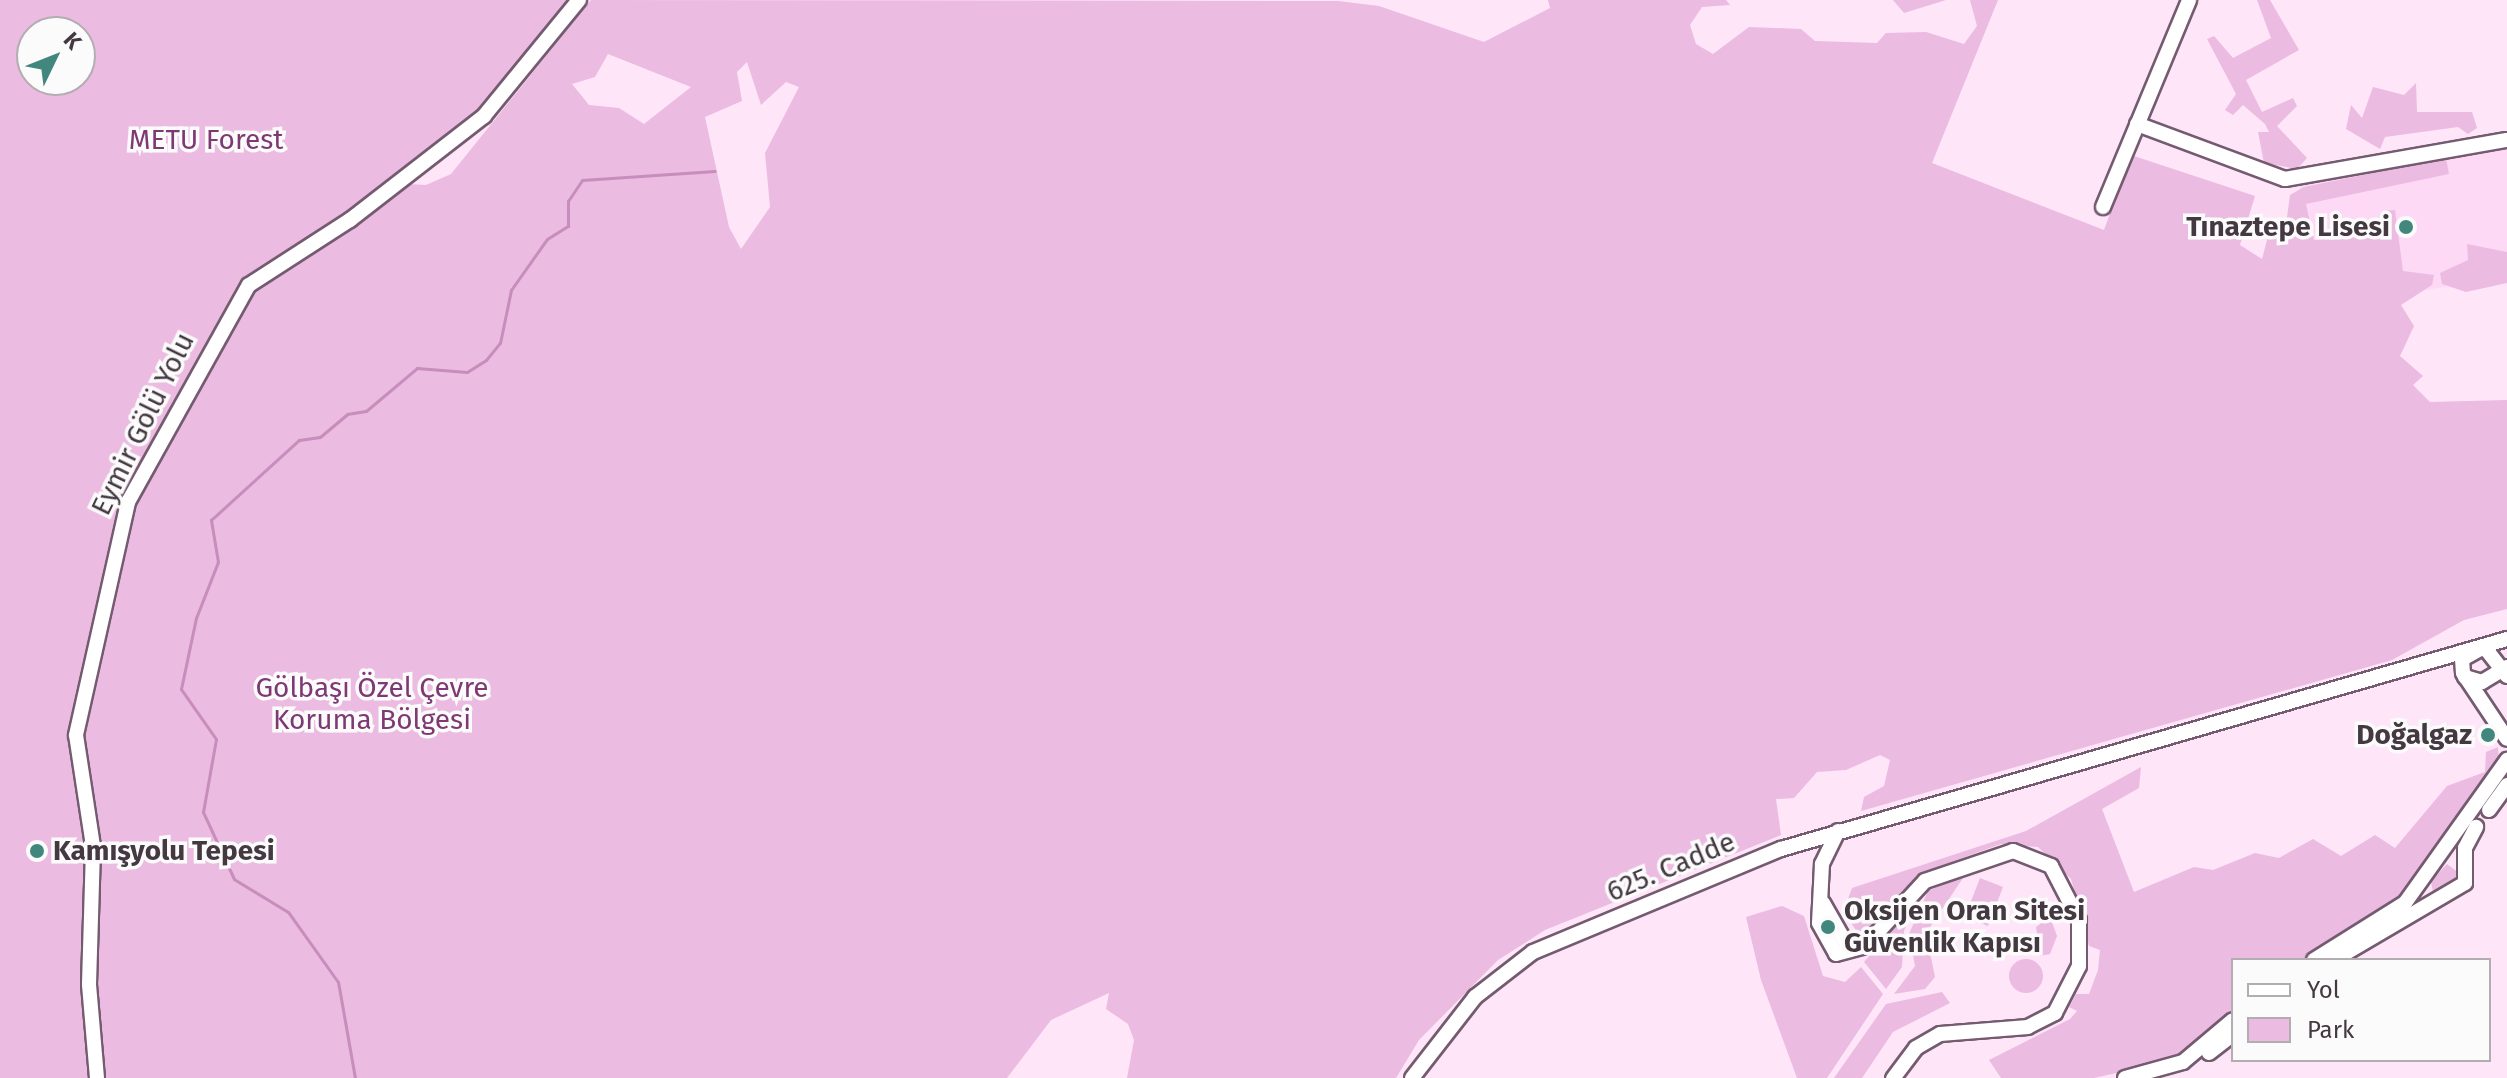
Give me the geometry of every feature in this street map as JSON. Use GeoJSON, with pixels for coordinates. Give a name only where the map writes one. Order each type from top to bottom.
{"type":"FeatureCollection","features":[{"type":"Feature","properties":{"kind":"street","name":"Eymir Gölü Yolu"},"geometry":{"type":"LineString","coordinates":[[97,1078],[89,984],[93,846],[76,735],[128,502],[249,285],[350,220],[484,116],[579,0]]}},
{"type":"Feature","properties":{"kind":"street"},"geometry":{"type":"LineString","coordinates":[[2103,207],[2189,0]]}},
{"type":"Feature","properties":{"kind":"street"},"geometry":{"type":"LineString","coordinates":[[2137,124],[2285,179],[2507,140]]}},
{"type":"Feature","properties":{"kind":"street","name":"625. Cadde"},"geometry":{"type":"LineString","coordinates":[[1412,1078],[1475,997],[1533,952],[1839,831],[2507,639]]}},
{"type":"Feature","properties":{"kind":"street"},"geometry":{"type":"LineString","coordinates":[[2440,658],[2464,675],[2482,682],[2506,671],[2486,649],[2471,648],[2464,675],[2507,739]]}},
{"type":"Feature","properties":{"kind":"street"},"geometry":{"type":"LineString","coordinates":[[2331,955],[2399,908],[2425,880],[2507,760]]}},
{"type":"Feature","properties":{"kind":"street"},"geometry":{"type":"LineString","coordinates":[[2331,955],[2465,883],[2466,843],[2507,785]]}},
{"type":"Feature","properties":{"kind":"street"},"geometry":{"type":"LineString","coordinates":[[1839,831],[1822,864],[1825,943],[1836,954],[1851,954],[1865,946],[1925,881],[2013,851],[2051,866],[2079,920],[2079,966],[2048,1018],[1940,1034],[1916,1048],[1893,1078]]}},
{"type":"Feature","properties":{"kind":"street"},"geometry":{"type":"LineString","coordinates":[[2441,860],[2467,866]]}},
{"type":"Feature","properties":{"kind":"street"},"geometry":{"type":"LineString","coordinates":[[2425,880],[2428,893],[2440,899]]}},
{"type":"Feature","properties":{"kind":"street"},"geometry":{"type":"LineString","coordinates":[[1823,903],[1847,945],[1865,946]]}},
{"type":"Feature","properties":{"kind":"street"},"geometry":{"type":"LineString","coordinates":[[2125,1078],[2183,1062],[2231,1022]]}},
{"type":"Feature","properties":{"kind":"street"},"geometry":{"type":"LineString","coordinates":[[2156,1078],[2188,1069],[2231,1036]]}},
{"type":"Feature","properties":{"kind":"shaded area","name":"Tınaztepe Lisesi"},"geometry":{"type":"Polygon","coordinates":[[[2507,140],[2507,278],[2403,293],[2307,254],[2299,179],[2507,140]]]}},
{"type":"Feature","properties":{"kind":"green space"},"geometry":{"type":"Polygon","coordinates":[[[0,0],[579,0],[514,86],[408,184],[426,185],[451,174],[591,0],[1338,1],[1379,6],[1484,42],[1550,8],[1548,0],[1726,0],[1730,5],[1702,7],[1690,25],[1696,44],[1713,54],[1749,27],[1801,29],[1815,41],[1877,43],[1886,33],[1926,32],[1964,44],[1977,26],[1970,0],[1998,0],[1932,163],[2104,230],[2131,155],[2255,196],[2240,245],[2262,259],[2268,236],[2284,239],[2290,195],[2304,187],[2446,158],[2449,174],[2306,204],[2314,240],[2384,230],[2384,211],[2395,210],[2403,271],[2434,275],[2432,285],[2401,305],[2414,326],[2400,356],[2423,376],[2413,385],[2430,402],[2507,400],[2507,609],[2464,620],[2392,660],[1861,811],[1864,797],[1884,786],[1890,760],[1880,755],[1846,770],[1817,772],[1794,798],[1776,799],[1781,835],[1545,930],[1498,960],[1419,1040],[1396,1078],[1127,1078],[1134,1040],[1128,1024],[1106,1009],[1109,993],[1051,1020],[1007,1078],[0,1078],[0,0]],[[608,54],[595,77],[572,84],[589,105],[619,108],[644,124],[691,87],[608,54]],[[747,62],[737,72],[742,101],[705,117],[729,227],[741,249],[770,207],[765,153],[799,87],[786,82],[761,105],[747,62]]]}},
{"type":"Feature","properties":{"kind":"green space"},"geometry":{"type":"Polygon","coordinates":[[[1893,0],[1946,0],[1904,13],[1893,0]]]}},
{"type":"Feature","properties":{"kind":"green space"},"geometry":{"type":"Polygon","coordinates":[[[2257,0],[2270,0],[2299,50],[2246,80],[2262,112],[2293,98],[2297,106],[2277,126],[2307,158],[2297,169],[2264,163],[2258,132],[2269,132],[2265,124],[2243,105],[2233,115],[2225,110],[2236,94],[2207,39],[2214,36],[2233,58],[2271,38],[2257,0]]]}},
{"type":"Feature","properties":{"kind":"green space"},"geometry":{"type":"Polygon","coordinates":[[[2416,83],[2417,112],[2472,112],[2477,128],[2468,134],[2458,127],[2385,137],[2380,149],[2346,129],[2351,105],[2362,118],[2373,87],[2404,95],[2416,83]]]}},
{"type":"Feature","properties":{"kind":"green space"},"geometry":{"type":"Polygon","coordinates":[[[2467,244],[2507,252],[2507,283],[2466,292],[2442,284],[2440,273],[2468,260],[2467,244]]]}},
{"type":"Feature","properties":{"kind":"green space"},"geometry":{"type":"Polygon","coordinates":[[[2498,747],[2499,764],[2399,901],[2306,958],[2231,958],[2231,1014],[2179,1059],[2094,1078],[2001,1078],[1989,1060],[2070,1019],[2077,1011],[2069,1007],[2076,994],[2089,994],[2098,970],[2100,950],[2089,946],[2071,879],[2038,847],[2001,844],[1929,870],[1860,938],[1844,910],[1852,888],[2026,831],[2141,767],[2139,788],[2102,809],[2134,892],[2194,867],[2213,870],[2255,853],[2279,858],[2313,839],[2341,856],[2375,835],[2395,848],[2447,786],[2485,772],[2486,752],[2498,747]]]}},
{"type":"Feature","properties":{"kind":"green space"},"geometry":{"type":"Polygon","coordinates":[[[2447,864],[2463,876],[2433,892],[2431,881],[2447,864]]]}},
{"type":"Feature","properties":{"kind":"green space"},"geometry":{"type":"Polygon","coordinates":[[[1965,875],[1926,933],[1935,977],[1925,989],[1894,994],[1915,966],[1909,934],[1928,891],[1965,875]]]}},
{"type":"Feature","properties":{"kind":"green space"},"geometry":{"type":"Polygon","coordinates":[[[1980,878],[2003,887],[1988,926],[1965,917],[1980,878]]]}},
{"type":"Feature","properties":{"kind":"green space"},"geometry":{"type":"Polygon","coordinates":[[[1917,901],[1904,931],[1902,967],[1886,989],[1864,962],[1917,901]]]}},
{"type":"Feature","properties":{"kind":"green space"},"geometry":{"type":"Polygon","coordinates":[[[1782,906],[1804,916],[1823,976],[1845,982],[1861,967],[1883,994],[1827,1078],[1797,1078],[1761,980],[1746,917],[1782,906]]]}},
{"type":"Feature","properties":{"kind":"green space"},"geometry":{"type":"Polygon","coordinates":[[[2050,917],[2057,936],[2050,954],[2040,956],[2036,927],[2050,917]]]}},
{"type":"Feature","properties":{"kind":"green space"},"geometry":{"type":"Polygon","coordinates":[[[2026,959],[2038,964],[2043,976],[2038,988],[2026,993],[2014,988],[2009,976],[2014,964],[2026,959]]]}},
{"type":"Feature","properties":{"kind":"green space"},"geometry":{"type":"Polygon","coordinates":[[[1942,992],[1950,1003],[1893,1032],[1862,1078],[1834,1078],[1886,1004],[1942,992]]]}},
{"type":"Feature","properties":{"kind":"waterway"},"geometry":{"type":"LineString","coordinates":[[355,1078],[338,982],[288,912],[234,879],[203,812],[216,739],[181,689],[196,618],[218,562],[211,520],[299,440],[320,437],[347,414],[366,411],[417,368],[467,372],[486,360],[500,343],[511,290],[547,239],[568,226],[568,201],[582,180],[715,171]]}},
{"type":"Feature","properties":{"kind":"place","name":"Tınaztepe Lisesi"},"geometry":{"type":"Point","coordinates":[2406,227]}},
{"type":"Feature","properties":{"kind":"place","name":"Doğalgaz"},"geometry":{"type":"Point","coordinates":[2488,735]}},
{"type":"Feature","properties":{"kind":"place","name":"Kamışyolu Tepesi"},"geometry":{"type":"Point","coordinates":[37,851]}},
{"type":"Feature","properties":{"kind":"place","name":"Oksijen Oran Sitesi Güvenlik Kapısı"},"geometry":{"type":"Point","coordinates":[1828,927]}},
{"type":"Feature","properties":{"kind":"park label","name":"METU Forest"},"geometry":{"type":"Point","coordinates":[206,140]}},
{"type":"Feature","properties":{"kind":"park label","name":"Gölbaşı Özel Çevre Koruma Bölgesi"},"geometry":{"type":"Point","coordinates":[372,704]}}]}
